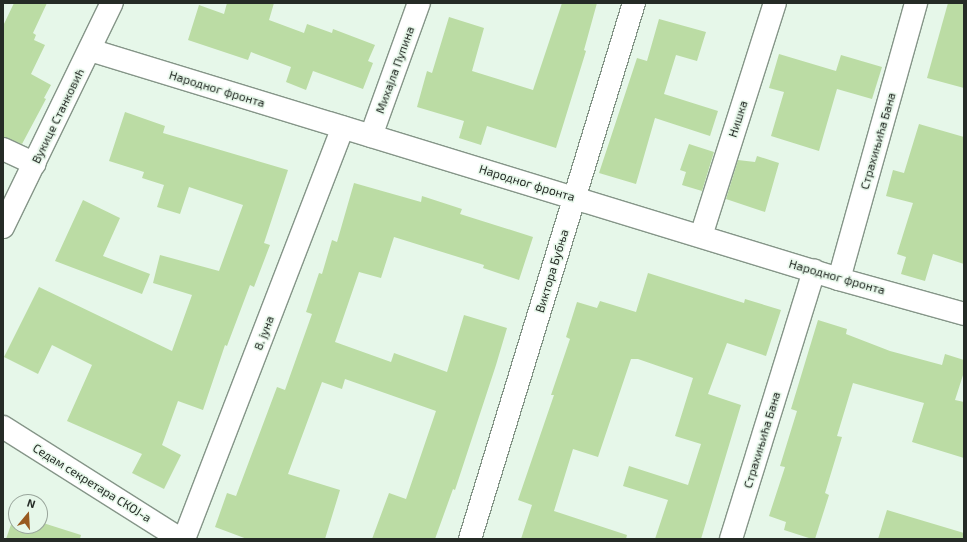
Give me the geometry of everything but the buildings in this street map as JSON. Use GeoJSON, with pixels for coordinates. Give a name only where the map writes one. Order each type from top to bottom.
{"type":"FeatureCollection","features":[{"type":"Feature","properties":{"kind":"street","name":"Вукице Станковић"},"geometry":{"type":"LineString","coordinates":[[3,227],[35,164],[112,3]]}},
{"type":"Feature","properties":{"kind":"street","name":"Михајла Пупина"},"geometry":{"type":"LineString","coordinates":[[370,136],[419,3]]}},
{"type":"Feature","properties":{"kind":"street","name":"Виктора Бубња"},"geometry":{"type":"LineString","coordinates":[[470,539],[634,3]]}},
{"type":"Feature","properties":{"kind":"street","name":"Нишка"},"geometry":{"type":"LineString","coordinates":[[701,236],[776,3]]}},
{"type":"Feature","properties":{"kind":"street","name":"Страхињића Бана"},"geometry":{"type":"LineString","coordinates":[[839,279],[916,3]]}},
{"type":"Feature","properties":{"kind":"street","name":"Народног фронта"},"geometry":{"type":"LineString","coordinates":[[90,50],[839,279],[964,314]]}},
{"type":"Feature","properties":{"kind":"street","name":"8. јуна"},"geometry":{"type":"LineString","coordinates":[[184,539],[343,128]]}},
{"type":"Feature","properties":{"kind":"street"},"geometry":{"type":"LineString","coordinates":[[3,149],[35,164]]}},
{"type":"Feature","properties":{"kind":"street","name":"Страхињића Бана"},"geometry":{"type":"LineString","coordinates":[[732,539],[814,271]]}},
{"type":"Feature","properties":{"kind":"street","name":"Седам секретара СКОЈ-а"},"geometry":{"type":"LineString","coordinates":[[3,427],[180,539]]}}]}
